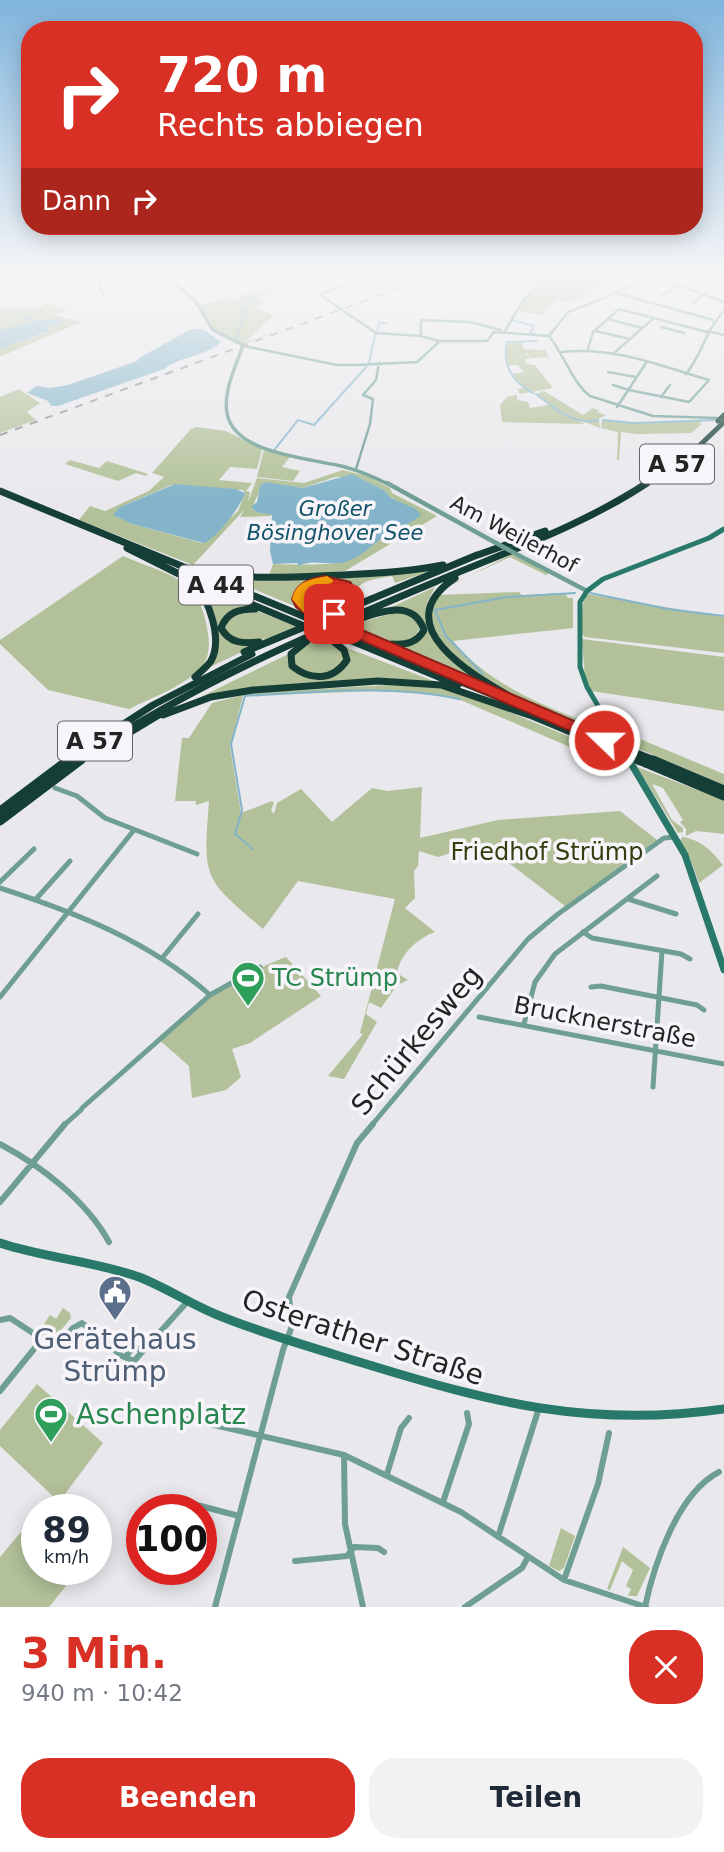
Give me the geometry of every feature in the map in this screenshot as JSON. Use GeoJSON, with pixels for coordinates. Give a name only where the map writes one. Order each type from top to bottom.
{"type":"FeatureCollection","features":[{"type":"Feature","properties":{"kind":"highway","name":"A 57"},"geometry":{"type":"LineString","coordinates":[[0,821],[119,733],[192,691],[279,647],[586,517],[639,489],[683,460],[724,415]]}},
{"type":"Feature","properties":{"kind":"highway","name":"A 57"},"geometry":{"type":"LineString","coordinates":[[0,811],[78,752],[148,708],[260,651],[604,504],[645,481],[692,447],[720,420]]}},
{"type":"Feature","properties":{"kind":"highway","name":"A 44"},"geometry":{"type":"LineString","coordinates":[[0,493],[309,619],[409,664],[647,761],[724,796]]}},
{"type":"Feature","properties":{"kind":"highway","name":"A 44"},"geometry":{"type":"LineString","coordinates":[[0,493],[127,548],[309,619]]}},
{"type":"Feature","properties":{"kind":"highway"},"geometry":{"type":"LineString","coordinates":[[148,708],[162,695],[195,677],[285,635],[477,555],[545,531]]}},
{"type":"Feature","properties":{"kind":"highway"},"geometry":{"type":"LineString","coordinates":[[135,547],[201,570],[309,619]]}},
{"type":"Feature","properties":{"kind":"highway"},"geometry":{"type":"LineString","coordinates":[[127,548],[179,574],[276,615]]}},
{"type":"Feature","properties":{"kind":"highway"},"geometry":{"type":"LineString","coordinates":[[201,570],[248,579],[378,573],[435,567],[477,555]]}},
{"type":"Feature","properties":{"kind":"highway"},"geometry":{"type":"LineString","coordinates":[[485,561],[436,590],[429,604],[429,617],[440,644],[454,661],[480,681],[569,726]]}},
{"type":"Feature","properties":{"kind":"highway"},"geometry":{"type":"LineString","coordinates":[[179,574],[202,592],[212,626],[212,659],[195,677]]}},
{"type":"Feature","properties":{"kind":"highway"},"geometry":{"type":"LineString","coordinates":[[52,785],[144,724],[212,685],[308,640],[337,632],[379,612],[400,610],[416,616],[424,625],[419,639],[406,644],[388,644],[337,632],[318,632],[301,604],[299,593],[308,584],[324,580],[341,583],[352,594],[350,604],[334,614]]}},
{"type":"Feature","properties":{"kind":"highway"},"geometry":{"type":"LineString","coordinates":[[337,632],[404,595]]}},
{"type":"Feature","properties":{"kind":"highway"},"geometry":{"type":"LineString","coordinates":[[285,635],[261,642],[243,643],[225,636],[220,628],[224,618],[240,609],[256,609],[276,615],[331,622],[347,660],[341,670],[328,676],[304,675],[292,666],[291,654],[308,640]]}},
{"type":"Feature","properties":{"kind":"highway","name":"A 44"},"geometry":{"type":"LineString","coordinates":[[337,632],[569,726],[604,743]]}},
{"type":"Feature","properties":{"kind":"highway"},"geometry":{"type":"LineString","coordinates":[[372,640],[519,701]]}},
{"type":"Feature","properties":{"kind":"highway"},"geometry":{"type":"LineString","coordinates":[[144,724],[211,697],[264,688],[377,681],[441,685],[529,715]]}},
{"type":"Feature","properties":{"kind":"highway","name":"A 44"},"geometry":{"type":"LineString","coordinates":[[647,761],[724,790]]}},
{"type":"Feature","properties":{"kind":"main road"},"geometry":{"type":"LineString","coordinates":[[724,529],[709,538],[603,579],[587,591],[580,602],[579,611],[583,677],[692,871],[724,970]]}},
{"type":"Feature","properties":{"kind":"main road","name":"Osterather Straße"},"geometry":{"type":"LineString","coordinates":[[0,1243],[26,1252],[117,1270],[287,1340],[464,1394],[538,1411],[596,1417],[645,1418],[724,1409]]}},
{"type":"Feature","properties":{"kind":"street","name":"Am Weilerhof"},"geometry":{"type":"LineString","coordinates":[[242,350],[226,413],[233,428],[246,440],[274,452],[337,465],[370,476],[587,591]]}},
{"type":"Feature","properties":{"kind":"street"},"geometry":{"type":"LineString","coordinates":[[272,350],[337,365],[417,362],[430,350]]}},
{"type":"Feature","properties":{"kind":"street"},"geometry":{"type":"LineString","coordinates":[[579,350],[562,352],[585,393],[617,407],[662,418],[720,420]]}},
{"type":"Feature","properties":{"kind":"street"},"geometry":{"type":"LineString","coordinates":[[595,350],[615,353],[708,380],[699,394],[689,402],[612,386]]}},
{"type":"Feature","properties":{"kind":"street"},"geometry":{"type":"LineString","coordinates":[[615,353],[618,350]]}},
{"type":"Feature","properties":{"kind":"street"},"geometry":{"type":"LineString","coordinates":[[686,374],[694,365],[700,350]]}},
{"type":"Feature","properties":{"kind":"street"},"geometry":{"type":"LineString","coordinates":[[356,469],[368,432],[373,399],[363,395],[377,377],[379,363]]}},
{"type":"Feature","properties":{"kind":"street"},"geometry":{"type":"LineString","coordinates":[[617,407],[647,363]]}},
{"type":"Feature","properties":{"kind":"street"},"geometry":{"type":"LineString","coordinates":[[608,372],[636,377]]}},
{"type":"Feature","properties":{"kind":"street"},"geometry":{"type":"LineString","coordinates":[[661,397],[670,385]]}},
{"type":"Feature","properties":{"kind":"street"},"geometry":{"type":"LineString","coordinates":[[52,785],[77,796],[105,818],[197,854]]}},
{"type":"Feature","properties":{"kind":"street"},"geometry":{"type":"LineString","coordinates":[[0,997],[134,830]]}},
{"type":"Feature","properties":{"kind":"street","name":"Schürkesweg"},"geometry":{"type":"LineString","coordinates":[[215,1607],[292,1326],[289,1297],[357,1143],[541,926],[657,842],[675,837]]}},
{"type":"Feature","properties":{"kind":"street"},"geometry":{"type":"LineString","coordinates":[[0,882],[34,849]]}},
{"type":"Feature","properties":{"kind":"street"},"geometry":{"type":"LineString","coordinates":[[36,899],[70,861]]}},
{"type":"Feature","properties":{"kind":"street"},"geometry":{"type":"LineString","coordinates":[[524,1024],[528,1003],[543,969],[561,948],[657,876]]}},
{"type":"Feature","properties":{"kind":"street"},"geometry":{"type":"LineString","coordinates":[[0,888],[70,910],[130,937],[163,957],[210,995]]}},
{"type":"Feature","properties":{"kind":"street"},"geometry":{"type":"LineString","coordinates":[[628,899],[632,903],[669,910],[676,914]]}},
{"type":"Feature","properties":{"kind":"street"},"geometry":{"type":"LineString","coordinates":[[163,957],[198,914]]}},
{"type":"Feature","properties":{"kind":"street"},"geometry":{"type":"LineString","coordinates":[[583,932],[592,937],[681,954],[690,959]]}},
{"type":"Feature","properties":{"kind":"street"},"geometry":{"type":"LineString","coordinates":[[653,1087],[662,951]]}},
{"type":"Feature","properties":{"kind":"street"},"geometry":{"type":"LineString","coordinates":[[0,1202],[81,1109],[174,1024],[210,995],[260,967]]}},
{"type":"Feature","properties":{"kind":"street"},"geometry":{"type":"LineString","coordinates":[[591,987],[601,986],[697,1005],[704,1010]]}},
{"type":"Feature","properties":{"kind":"street","name":"Brucknerstraße"},"geometry":{"type":"LineString","coordinates":[[478,1017],[724,1064]]}},
{"type":"Feature","properties":{"kind":"street"},"geometry":{"type":"LineString","coordinates":[[0,1143],[33,1163],[85,1212],[106,1234],[109,1242]]}},
{"type":"Feature","properties":{"kind":"street"},"geometry":{"type":"LineString","coordinates":[[58,1346],[73,1328],[82,1323],[127,1358],[128,1353],[135,1347],[141,1351],[188,1301]]}},
{"type":"Feature","properties":{"kind":"street"},"geometry":{"type":"LineString","coordinates":[[0,1320],[10,1318],[36,1335],[38,1343],[0,1391]]}},
{"type":"Feature","properties":{"kind":"street"},"geometry":{"type":"LineString","coordinates":[[498,1537],[538,1411]]}},
{"type":"Feature","properties":{"kind":"street"},"geometry":{"type":"LineString","coordinates":[[443,1503],[469,1424],[467,1413]]}},
{"type":"Feature","properties":{"kind":"street"},"geometry":{"type":"LineString","coordinates":[[387,1474],[401,1428],[409,1418]]}},
{"type":"Feature","properties":{"kind":"street"},"geometry":{"type":"LineString","coordinates":[[188,1419],[344,1455],[443,1503],[564,1580],[645,1607],[647,1590],[676,1524],[706,1479],[719,1472]]}},
{"type":"Feature","properties":{"kind":"street"},"geometry":{"type":"LineString","coordinates":[[564,1580],[598,1484],[609,1433]]}},
{"type":"Feature","properties":{"kind":"street"},"geometry":{"type":"LineString","coordinates":[[344,1455],[343,1497],[363,1607]]}},
{"type":"Feature","properties":{"kind":"street"},"geometry":{"type":"LineString","coordinates":[[217,1510],[239,1516]]}},
{"type":"Feature","properties":{"kind":"street"},"geometry":{"type":"LineString","coordinates":[[295,1561],[347,1556],[354,1547],[378,1548],[384,1552]]}},
{"type":"Feature","properties":{"kind":"street"},"geometry":{"type":"LineString","coordinates":[[464,1607],[523,1568],[527,1557]]}},
{"type":"Feature","properties":{"kind":"green space"},"geometry":{"type":"Polygon","coordinates":[[[0,350],[16,350],[0,357],[0,350]]]}},
{"type":"Feature","properties":{"kind":"green space"},"geometry":{"type":"Polygon","coordinates":[[[507,350],[545,350],[549,357],[530,358],[526,351],[529,359],[525,359],[526,364],[535,365],[553,388],[520,394],[517,389],[524,388],[513,374],[524,372],[518,365],[507,365],[507,350]]]}},
{"type":"Feature","properties":{"kind":"green space"},"geometry":{"type":"Polygon","coordinates":[[[19,389],[40,403],[27,412],[36,420],[0,433],[0,397],[19,389]]]}},
{"type":"Feature","properties":{"kind":"green space"},"geometry":{"type":"Polygon","coordinates":[[[544,391],[583,415],[593,408],[599,410],[597,412],[606,415],[599,419],[600,428],[566,415],[536,394],[544,391]]]}},
{"type":"Feature","properties":{"kind":"green space"},"geometry":{"type":"Polygon","coordinates":[[[517,395],[517,400],[528,402],[530,408],[549,405],[585,424],[502,422],[500,405],[507,397],[517,395]]]}},
{"type":"Feature","properties":{"kind":"green space"},"geometry":{"type":"Polygon","coordinates":[[[602,420],[633,423],[700,421],[701,425],[691,433],[621,432],[617,460],[618,432],[601,428],[602,420]]]}},
{"type":"Feature","properties":{"kind":"green space"},"geometry":{"type":"Polygon","coordinates":[[[197,427],[226,431],[262,449],[257,469],[230,467],[219,480],[252,483],[246,491],[250,492],[248,502],[257,478],[304,483],[343,470],[367,476],[390,488],[392,493],[437,516],[345,571],[268,578],[273,564],[343,562],[417,518],[418,512],[390,497],[384,490],[357,477],[335,477],[303,488],[263,483],[252,508],[256,512],[271,513],[271,516],[240,517],[245,509],[193,565],[79,520],[90,506],[105,511],[149,491],[164,477],[152,473],[191,429],[197,427]],[[171,485],[120,507],[116,516],[132,524],[202,543],[238,511],[245,493],[243,490],[171,485]]]}},
{"type":"Feature","properties":{"kind":"green space"},"geometry":{"type":"Polygon","coordinates":[[[264,449],[290,457],[282,467],[300,471],[293,481],[257,477],[264,449]]]}},
{"type":"Feature","properties":{"kind":"green space"},"geometry":{"type":"Polygon","coordinates":[[[70,460],[99,468],[107,461],[148,474],[146,476],[136,473],[118,481],[65,464],[70,460]]]}},
{"type":"Feature","properties":{"kind":"green space"},"geometry":{"type":"Polygon","coordinates":[[[512,554],[549,573],[546,575],[510,557],[469,576],[512,554]]]}},
{"type":"Feature","properties":{"kind":"green space"},"geometry":{"type":"Polygon","coordinates":[[[123,556],[168,574],[190,589],[204,615],[208,634],[205,661],[200,669],[184,681],[129,709],[48,690],[0,644],[0,640],[123,556]]]}},
{"type":"Feature","properties":{"kind":"green space"},"geometry":{"type":"Polygon","coordinates":[[[445,566],[395,583],[392,576],[365,582],[357,588],[364,596],[351,605],[354,600],[339,581],[300,589],[304,610],[227,578],[245,580],[445,566]]]}},
{"type":"Feature","properties":{"kind":"green space"},"geometry":{"type":"Polygon","coordinates":[[[199,584],[252,607],[224,617],[219,628],[222,636],[260,643],[210,667],[215,635],[199,584]]]}},
{"type":"Feature","properties":{"kind":"green space"},"geometry":{"type":"Polygon","coordinates":[[[449,586],[438,595],[565,593],[568,598],[573,598],[573,628],[453,641],[486,672],[505,684],[545,705],[608,731],[612,737],[511,697],[464,667],[446,649],[431,618],[435,596],[449,586]]]}},
{"type":"Feature","properties":{"kind":"green space"},"geometry":{"type":"Polygon","coordinates":[[[435,587],[427,603],[432,633],[476,681],[393,647],[407,645],[425,625],[416,614],[385,610],[435,587]]]}},
{"type":"Feature","properties":{"kind":"green space"},"geometry":{"type":"Polygon","coordinates":[[[587,594],[724,617],[724,653],[585,637],[581,632],[583,604],[587,594]]]}},
{"type":"Feature","properties":{"kind":"green space"},"geometry":{"type":"Polygon","coordinates":[[[254,610],[299,627],[250,641],[232,636],[225,629],[231,617],[254,610]]]}},
{"type":"Feature","properties":{"kind":"green space"},"geometry":{"type":"Polygon","coordinates":[[[396,612],[415,618],[420,628],[413,639],[390,643],[346,627],[396,612]]]}},
{"type":"Feature","properties":{"kind":"green space"},"geometry":{"type":"Polygon","coordinates":[[[321,638],[439,683],[420,681],[251,689],[182,706],[321,638]]]}},
{"type":"Feature","properties":{"kind":"green space"},"geometry":{"type":"Polygon","coordinates":[[[582,639],[724,657],[724,711],[591,691],[585,678],[582,639]]]}},
{"type":"Feature","properties":{"kind":"green space","name":"Friedhof Strümp"},"geometry":{"type":"Polygon","coordinates":[[[387,685],[442,688],[468,695],[621,758],[628,766],[614,766],[463,701],[430,693],[377,691],[243,696],[230,747],[241,813],[272,801],[274,803],[271,810],[274,814],[277,803],[301,789],[332,822],[372,788],[388,791],[422,787],[420,838],[498,820],[620,811],[657,840],[565,906],[483,843],[438,857],[419,851],[418,866],[414,871],[415,898],[405,908],[435,932],[422,938],[402,959],[397,973],[408,980],[397,985],[381,1008],[369,1002],[366,1014],[377,1022],[344,1079],[328,1076],[363,1034],[360,1033],[395,899],[298,881],[263,929],[228,899],[211,876],[206,847],[209,801],[196,805],[196,801],[175,801],[182,738],[189,738],[212,703],[251,693],[387,685]]]}},
{"type":"Feature","properties":{"kind":"green space"},"geometry":{"type":"Polygon","coordinates":[[[618,733],[628,734],[724,774],[724,785],[629,745],[618,733]]]}},
{"type":"Feature","properties":{"kind":"green space"},"geometry":{"type":"Polygon","coordinates":[[[637,767],[724,800],[724,834],[696,831],[686,836],[686,829],[680,822],[683,820],[663,788],[652,784],[672,820],[683,828],[683,832],[678,833],[637,767]]]}},
{"type":"Feature","properties":{"kind":"green space"},"geometry":{"type":"Polygon","coordinates":[[[682,837],[705,846],[723,865],[699,883],[690,858],[680,841],[682,837]]]}},
{"type":"Feature","properties":{"kind":"green space","name":"TC Strümp"},"geometry":{"type":"Polygon","coordinates":[[[286,957],[321,996],[250,1043],[232,1049],[241,1077],[226,1090],[192,1098],[189,1066],[158,1039],[218,992],[250,973],[286,957]]]}},
{"type":"Feature","properties":{"kind":"green space"},"geometry":{"type":"Polygon","coordinates":[[[63,1308],[70,1313],[71,1318],[52,1341],[38,1333],[50,1315],[56,1319],[63,1308]]]}},
{"type":"Feature","properties":{"kind":"green space","name":"Aschenplatz"},"geometry":{"type":"Polygon","coordinates":[[[37,1384],[103,1443],[65,1494],[51,1494],[0,1446],[0,1430],[37,1384]]]}},
{"type":"Feature","properties":{"kind":"green space"},"geometry":{"type":"Polygon","coordinates":[[[561,1528],[575,1536],[564,1568],[559,1571],[549,1566],[561,1528]]]}},
{"type":"Feature","properties":{"kind":"green space"},"geometry":{"type":"Polygon","coordinates":[[[21,1532],[21,1585],[66,1586],[49,1607],[0,1607],[0,1557],[21,1532]]]}},
{"type":"Feature","properties":{"kind":"green space"},"geometry":{"type":"Polygon","coordinates":[[[623,1547],[650,1568],[637,1596],[628,1596],[631,1589],[626,1586],[633,1570],[622,1561],[610,1590],[607,1589],[623,1547]]]}},
{"type":"Feature","properties":{"kind":"water"},"geometry":{"type":"Polygon","coordinates":[[[153,350],[210,350],[58,406],[51,406],[48,401],[27,393],[36,386],[50,388],[68,385],[153,350]]]}},
{"type":"Feature","properties":{"kind":"water","name":"Großer Bösinghover See"},"geometry":{"type":"Polygon","coordinates":[[[352,474],[384,490],[391,498],[416,509],[421,515],[348,561],[299,566],[297,563],[273,564],[270,551],[272,515],[256,512],[251,507],[257,502],[260,486],[265,482],[303,488],[352,474]]]}},
{"type":"Feature","properties":{"kind":"water"},"geometry":{"type":"Polygon","coordinates":[[[175,484],[236,489],[245,493],[228,521],[204,543],[132,524],[113,515],[120,507],[175,484]]]}},
{"type":"Feature","properties":{"kind":"water"},"geometry":{"type":"Polygon","coordinates":[[[319,585],[340,588],[326,593],[330,596],[342,589],[344,600],[330,608],[312,604],[307,594],[319,585]]]}},
{"type":"Feature","properties":{"kind":"waterway"},"geometry":{"type":"LineString","coordinates":[[369,363],[372,350]]}},
{"type":"Feature","properties":{"kind":"waterway"},"geometry":{"type":"LineString","coordinates":[[506,350],[511,372],[520,384],[533,393]]}},
{"type":"Feature","properties":{"kind":"waterway"},"geometry":{"type":"LineString","coordinates":[[275,449],[298,420],[314,425],[367,366]]}},
{"type":"Feature","properties":{"kind":"waterway"},"geometry":{"type":"LineString","coordinates":[[536,394],[573,418],[598,420]]}},
{"type":"Feature","properties":{"kind":"waterway"},"geometry":{"type":"LineString","coordinates":[[603,420],[634,423],[717,420]]}},
{"type":"Feature","properties":{"kind":"waterway"},"geometry":{"type":"LineString","coordinates":[[483,674],[446,636],[435,610],[507,597],[575,593]]}},
{"type":"Feature","properties":{"kind":"waterway"},"geometry":{"type":"LineString","coordinates":[[590,593],[668,609],[724,616]]}},
{"type":"Feature","properties":{"kind":"waterway"},"geometry":{"type":"LineString","coordinates":[[253,849],[235,834],[242,810],[231,744],[245,696],[380,690],[460,699]]}},
{"type":"Feature","properties":{"kind":"railway"},"geometry":{"type":"LineString","coordinates":[[0,435],[231,350]]}},
{"type":"Feature","properties":{"kind":"slow traffic"},"geometry":{"type":"LineString","coordinates":[[327,580],[308,584],[299,593],[299,599],[309,611],[338,626]]}},
{"type":"Feature","properties":{"kind":"place","name":"TC Strümp"},"geometry":{"type":"Point","coordinates":[248,1008]}},
{"type":"Feature","properties":{"kind":"place","name":"Gerätehaus Strümp"},"geometry":{"type":"Point","coordinates":[115,1322]}},
{"type":"Feature","properties":{"kind":"place","name":"Aschenplatz"},"geometry":{"type":"Point","coordinates":[51,1444]}},
{"type":"Feature","properties":{"kind":"route"},"geometry":{"type":"LineString","coordinates":[[334,614],[352,601],[352,594],[345,585],[324,580],[305,586],[299,593],[301,604],[317,616],[604,740]]}}]}
